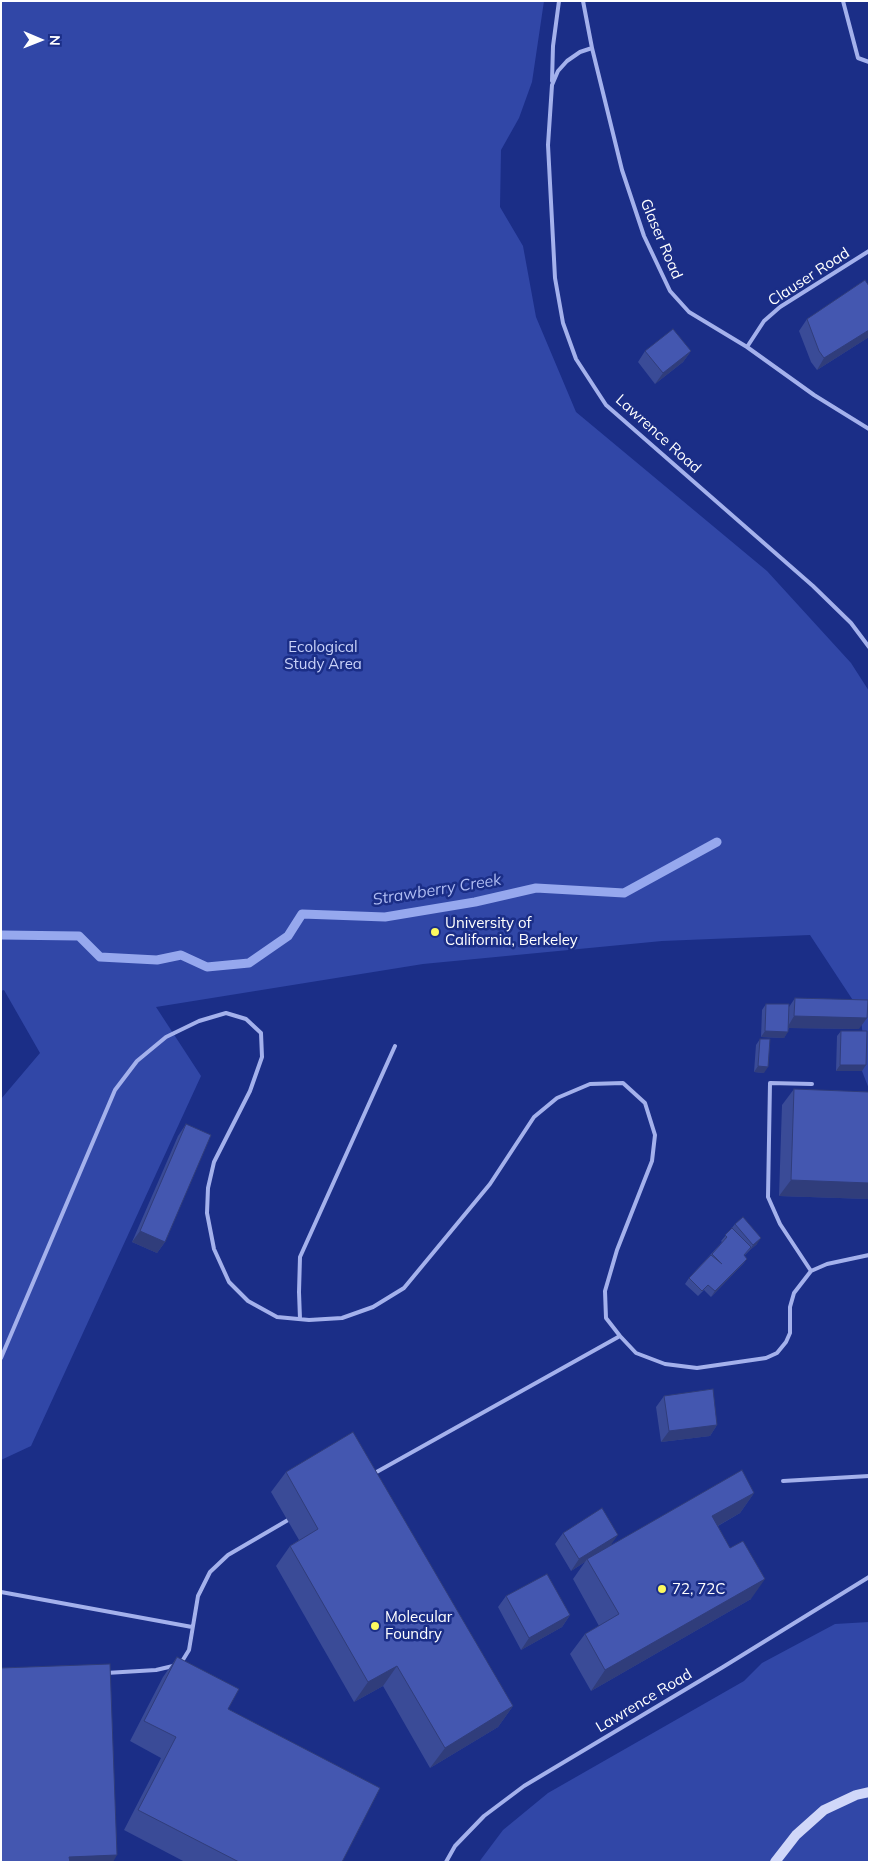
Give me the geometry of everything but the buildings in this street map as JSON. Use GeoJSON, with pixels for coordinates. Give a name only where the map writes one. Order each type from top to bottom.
{"type":"FeatureCollection","features":[{"type":"Feature","properties":{"kind":"street"},"geometry":{"type":"LineString","coordinates":[[776,1862],[796,1835],[824,1810],[856,1795],[869,1792]]}},
{"type":"Feature","properties":{"kind":"lane","name":"Lawrence Road"},"geometry":{"type":"LineString","coordinates":[[559,1],[553,46],[548,145],[555,278],[564,323],[576,359],[606,405],[813,586],[851,623],[869,647]]}},
{"type":"Feature","properties":{"kind":"lane"},"geometry":{"type":"LineString","coordinates":[[584,1],[592,48]]}},
{"type":"Feature","properties":{"kind":"lane"},"geometry":{"type":"LineString","coordinates":[[843,1],[858,58],[869,62]]}},
{"type":"Feature","properties":{"kind":"lane","name":"Lawrence Road"},"geometry":{"type":"LineString","coordinates":[[552,85],[558,71],[566,61],[580,52],[592,48]]}},
{"type":"Feature","properties":{"kind":"lane","name":"Glaser Road"},"geometry":{"type":"LineString","coordinates":[[592,48],[622,170],[644,236],[670,291],[689,312],[747,347],[814,396],[869,429]]}},
{"type":"Feature","properties":{"kind":"lane","name":"Clauser Road"},"geometry":{"type":"LineString","coordinates":[[747,347],[764,321],[780,307],[869,251]]}},
{"type":"Feature","properties":{"kind":"lane"},"geometry":{"type":"LineString","coordinates":[[1,1358],[115,1090],[137,1061],[166,1037],[199,1021],[226,1013],[246,1019],[261,1033],[262,1057],[250,1091],[214,1162],[208,1188],[208,1213],[214,1249],[229,1282],[248,1301],[277,1317],[309,1320],[342,1318],[373,1307],[404,1288],[490,1184],[534,1117],[557,1098],[590,1084],[623,1083],[645,1103],[655,1135],[652,1161],[617,1250],[605,1291],[606,1318],[636,1353],[666,1364],[697,1368],[766,1358],[777,1353],[786,1342],[790,1333],[790,1307],[794,1293],[811,1271],[827,1264],[869,1255]]}},
{"type":"Feature","properties":{"kind":"lane"},"geometry":{"type":"LineString","coordinates":[[300,1319],[300,1257],[394,1046]]}},
{"type":"Feature","properties":{"kind":"lane"},"geometry":{"type":"LineString","coordinates":[[811,1271],[780,1224],[768,1197],[770,1083],[812,1084]]}},
{"type":"Feature","properties":{"kind":"lane"},"geometry":{"type":"LineString","coordinates":[[366,1478],[620,1336]]}},
{"type":"Feature","properties":{"kind":"lane"},"geometry":{"type":"LineString","coordinates":[[783,1481],[869,1476]]}},
{"type":"Feature","properties":{"kind":"lane"},"geometry":{"type":"LineString","coordinates":[[98,1673],[156,1670],[180,1665],[189,1650],[198,1596],[210,1572],[234,1551],[288,1520]]}},
{"type":"Feature","properties":{"kind":"lane","name":"Lawrence Road"},"geometry":{"type":"LineString","coordinates":[[446,1862],[455,1846],[484,1816],[524,1786],[869,1577]]}},
{"type":"Feature","properties":{"kind":"lane"},"geometry":{"type":"LineString","coordinates":[[1,1592],[192,1627]]}},
{"type":"Feature","properties":{"kind":"green space","name":"Ecological Study Area"},"geometry":{"type":"Polygon","coordinates":[[[1,1],[544,1],[532,82],[519,118],[501,150],[500,207],[523,246],[536,317],[576,412],[767,571],[851,663],[869,691],[869,1089],[862,1071],[863,1037],[860,1011],[810,935],[662,941],[423,964],[156,1007],[201,1076],[31,1446],[1,1460],[1,1099],[40,1053],[4,990],[1,991],[1,1]]]}},
{"type":"Feature","properties":{"kind":"green space"},"geometry":{"type":"Polygon","coordinates":[[[869,1622],[869,1862],[479,1862],[503,1830],[548,1793],[744,1681],[762,1663],[835,1624],[869,1622]]]}},
{"type":"Feature","properties":{"kind":"waterway","name":"Strawberry Creek"},"geometry":{"type":"LineString","coordinates":[[1,935],[79,936],[100,957],[157,960],[181,955],[207,967],[249,963],[288,936],[302,914],[385,917],[475,902],[536,888],[624,893],[717,842]]}},
{"type":"Feature","properties":{"kind":"place","name":"University of California, Berkeley"},"geometry":{"type":"Point","coordinates":[435,932]}},
{"type":"Feature","properties":{"kind":"place","name":"72, 72C"},"geometry":{"type":"Point","coordinates":[662,1589]}},
{"type":"Feature","properties":{"kind":"place","name":"Molecular Foundry"},"geometry":{"type":"Point","coordinates":[375,1626]}}]}
